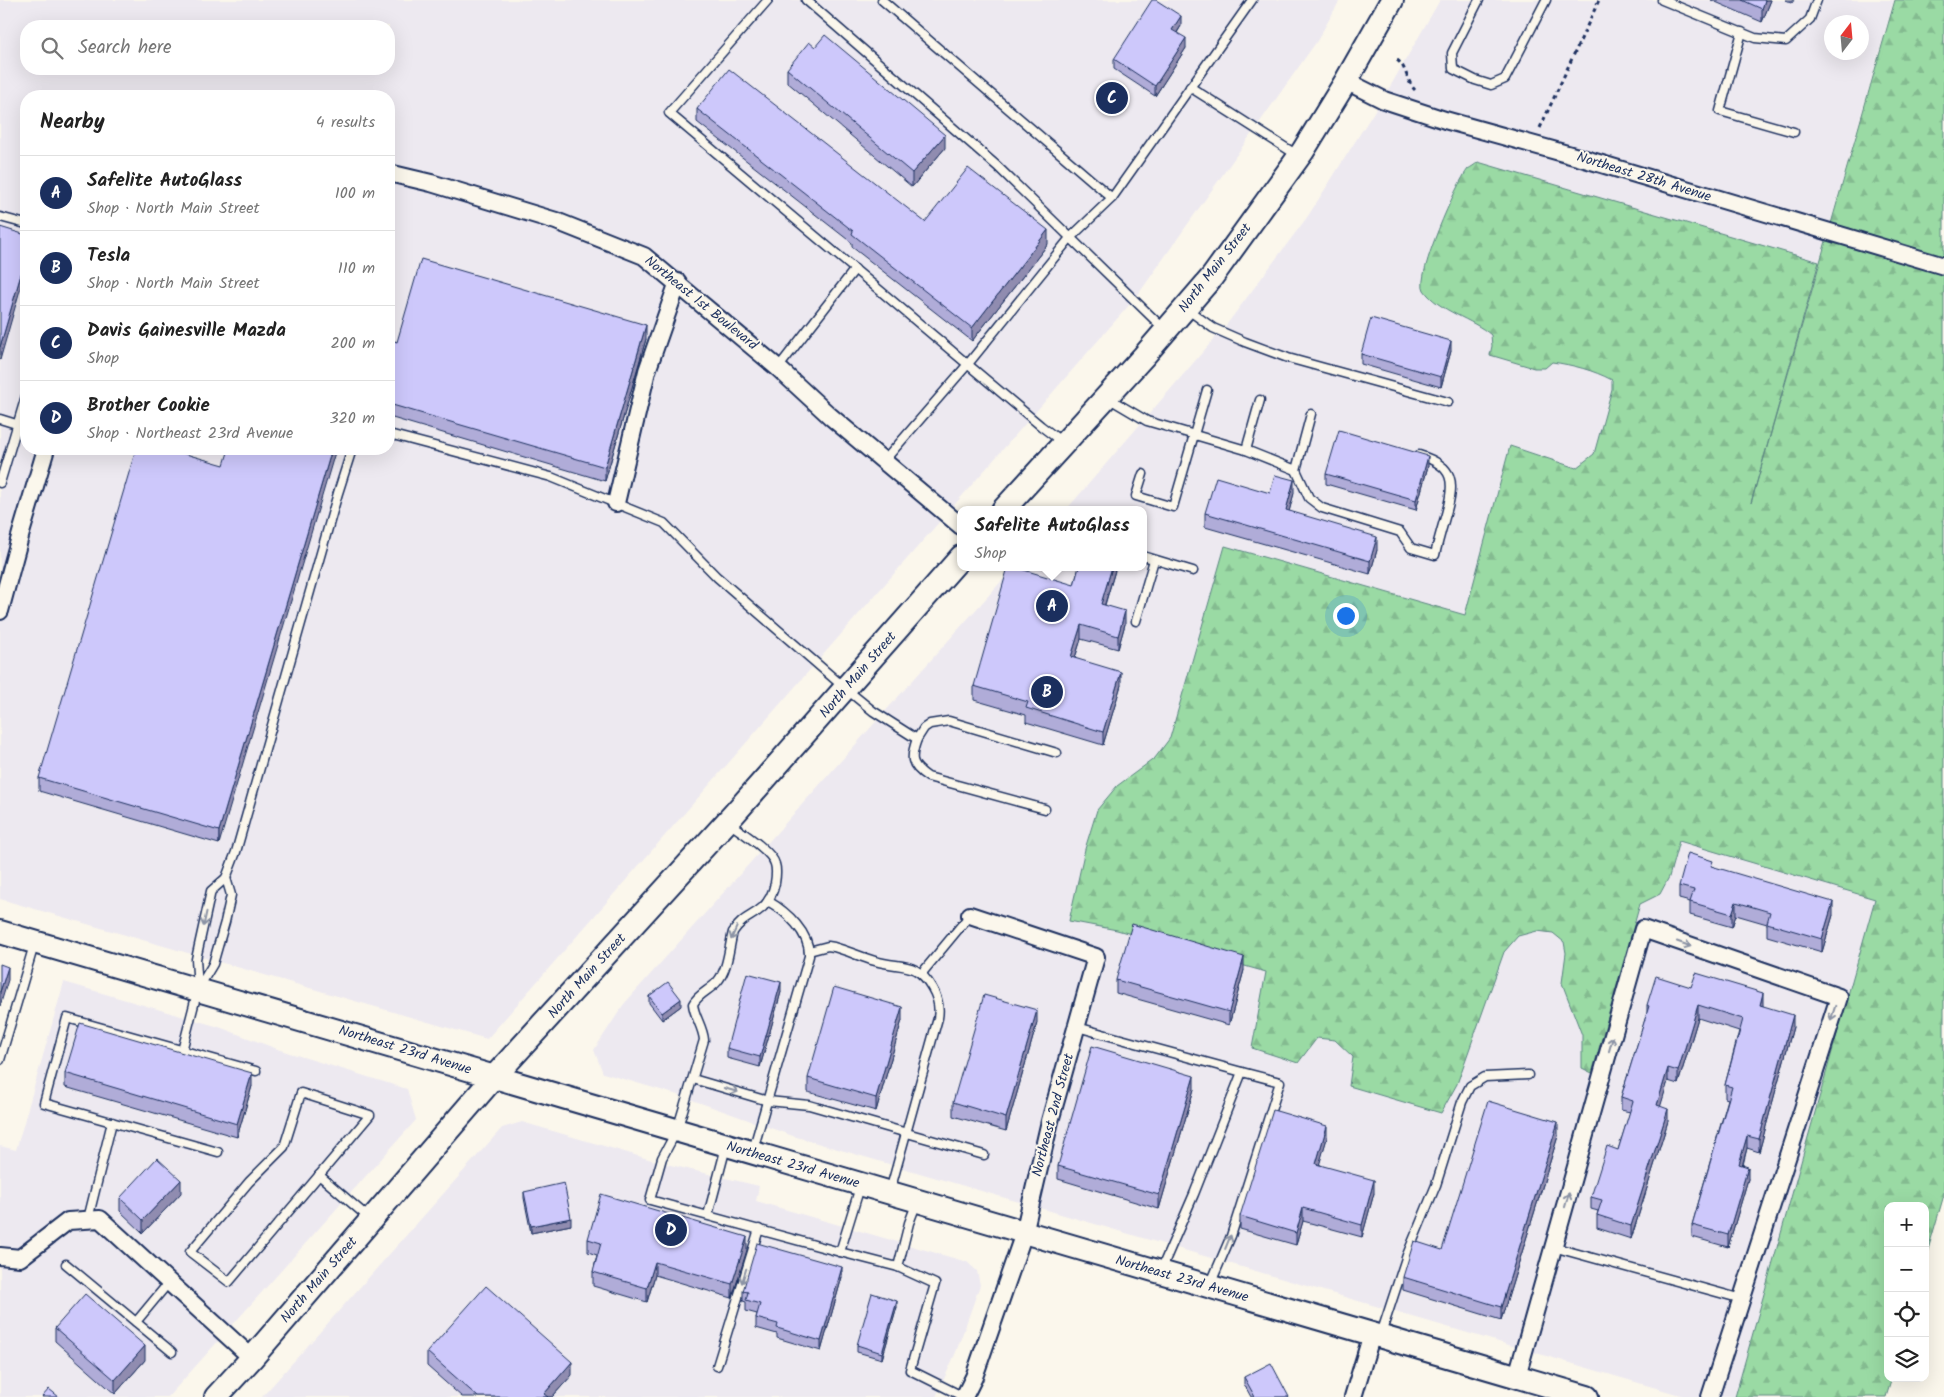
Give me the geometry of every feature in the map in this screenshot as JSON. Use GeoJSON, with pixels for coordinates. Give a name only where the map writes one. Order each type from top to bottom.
{"type":"FeatureCollection","features":[{"type":"Feature","properties":{"kind":"main road","name":"North Main Street"},"geometry":{"type":"LineString","coordinates":[[1007,506],[1212,278],[1299,156],[1346,81],[1392,0]]}},
{"type":"Feature","properties":{"kind":"main road","name":"North Main Street"},"geometry":{"type":"LineString","coordinates":[[216,1397],[252,1358],[494,1077],[728,821],[957,562]]}},
{"type":"Feature","properties":{"kind":"main road","name":"Northeast 23rd Avenue"},"geometry":{"type":"LineString","coordinates":[[0,932],[198,988],[752,1153],[1587,1397]]}},
{"type":"Feature","properties":{"kind":"street","name":"Northeast 28th Avenue"},"geometry":{"type":"LineString","coordinates":[[1346,81],[1384,100],[1445,120],[1586,159],[1944,266]]}},
{"type":"Feature","properties":{"kind":"street","name":"Northeast 1st Boulevard"},"geometry":{"type":"LineString","coordinates":[[395,174],[431,183],[556,221],[644,256],[678,282],[778,368],[830,416],[957,523]]}},
{"type":"Feature","properties":{"kind":"street"},"geometry":{"type":"LineString","coordinates":[[616,503],[647,371],[678,282]]}},
{"type":"Feature","properties":{"kind":"street"},"geometry":{"type":"LineString","coordinates":[[0,611],[5,570],[44,455]]}},
{"type":"Feature","properties":{"kind":"street","name":"Northeast 2nd Street"},"geometry":{"type":"LineString","coordinates":[[964,1397],[974,1377],[1024,1233],[1050,1121],[1096,957],[970,915]]}},
{"type":"Feature","properties":{"kind":"street"},"geometry":{"type":"LineString","coordinates":[[1517,1376],[1643,929],[1838,997],[1710,1397]]}},
{"type":"Feature","properties":{"kind":"street"},"geometry":{"type":"LineString","coordinates":[[0,1256],[20,1258],[68,1220],[100,1219],[252,1358]]}},
{"type":"Feature","properties":{"kind":"street"},"geometry":{"type":"LineString","coordinates":[[1353,1397],[1376,1335]]}},
{"type":"Feature","properties":{"kind":"lane"},"geometry":{"type":"LineString","coordinates":[[768,0],[669,113],[1041,426],[1064,443]]}},
{"type":"Feature","properties":{"kind":"lane"},"geometry":{"type":"LineString","coordinates":[[806,0],[996,166],[1166,330]]}},
{"type":"Feature","properties":{"kind":"lane"},"geometry":{"type":"LineString","coordinates":[[882,0],[1112,198]]}},
{"type":"Feature","properties":{"kind":"lane"},"geometry":{"type":"LineString","coordinates":[[884,461],[968,364],[1070,238],[1112,198],[1252,0]]}},
{"type":"Feature","properties":{"kind":"lane"},"geometry":{"type":"LineString","coordinates":[[1479,0],[1452,53],[1453,69],[1475,80],[1492,85],[1504,79],[1546,0]]}},
{"type":"Feature","properties":{"kind":"lane"},"geometry":{"type":"LineString","coordinates":[[1662,0],[1755,38],[1786,41],[1810,19],[1817,0]]}},
{"type":"Feature","properties":{"kind":"lane"},"geometry":{"type":"LineString","coordinates":[[1742,32],[1720,111],[1794,132]]}},
{"type":"Feature","properties":{"kind":"lane"},"geometry":{"type":"LineString","coordinates":[[1190,87],[1299,156]]}},
{"type":"Feature","properties":{"kind":"lane"},"geometry":{"type":"LineString","coordinates":[[0,217],[20,222]]}},
{"type":"Feature","properties":{"kind":"lane"},"geometry":{"type":"LineString","coordinates":[[778,368],[855,269]]}},
{"type":"Feature","properties":{"kind":"lane"},"geometry":{"type":"LineString","coordinates":[[1185,308],[1213,328],[1288,358],[1448,402]]}},
{"type":"Feature","properties":{"kind":"lane"},"geometry":{"type":"LineString","coordinates":[[1143,474],[1136,496],[1173,507],[1207,390]]}},
{"type":"Feature","properties":{"kind":"lane"},"geometry":{"type":"LineString","coordinates":[[1106,397],[1147,421],[1246,450],[1296,470]]}},
{"type":"Feature","properties":{"kind":"lane"},"geometry":{"type":"LineString","coordinates":[[1246,450],[1260,400]]}},
{"type":"Feature","properties":{"kind":"lane"},"geometry":{"type":"LineString","coordinates":[[1311,414],[1296,470],[1309,498],[1322,508],[1400,532],[1411,548],[1434,555],[1452,493],[1452,481],[1444,467],[1429,458],[1411,452]]}},
{"type":"Feature","properties":{"kind":"lane"},"geometry":{"type":"LineString","coordinates":[[0,483],[20,415]]}},
{"type":"Feature","properties":{"kind":"lane"},"geometry":{"type":"LineString","coordinates":[[0,419],[20,425]]}},
{"type":"Feature","properties":{"kind":"lane"},"geometry":{"type":"LineString","coordinates":[[395,436],[551,477],[664,523],[717,577],[846,689],[873,711],[917,739]]}},
{"type":"Feature","properties":{"kind":"lane"},"geometry":{"type":"LineString","coordinates":[[198,988],[196,959],[212,891],[226,878],[236,852],[350,455]]}},
{"type":"Feature","properties":{"kind":"lane"},"geometry":{"type":"LineString","coordinates":[[1147,557],[1193,571]]}},
{"type":"Feature","properties":{"kind":"lane"},"geometry":{"type":"LineString","coordinates":[[1136,621],[1154,560]]}},
{"type":"Feature","properties":{"kind":"lane"},"geometry":{"type":"LineString","coordinates":[[1045,809],[928,777],[913,764],[914,748],[924,728],[930,724],[949,721],[1057,753]]}},
{"type":"Feature","properties":{"kind":"lane"},"geometry":{"type":"LineString","coordinates":[[728,821],[773,859],[775,864],[775,882],[768,901],[761,909],[746,918],[733,932],[722,975],[718,981],[698,997],[693,1004],[702,1028],[704,1040],[677,1130],[662,1158],[650,1200],[898,1267],[935,1284],[910,1370],[964,1397]]}},
{"type":"Feature","properties":{"kind":"lane"},"geometry":{"type":"LineString","coordinates":[[182,1051],[198,988],[213,964],[225,922],[231,895],[226,878]]}},
{"type":"Feature","properties":{"kind":"lane"},"geometry":{"type":"LineString","coordinates":[[752,1153],[808,963],[809,951],[797,925],[785,913],[768,901]]}},
{"type":"Feature","properties":{"kind":"lane"},"geometry":{"type":"LineString","coordinates":[[922,972],[970,915]]}},
{"type":"Feature","properties":{"kind":"lane"},"geometry":{"type":"LineString","coordinates":[[0,1060],[35,942]]}},
{"type":"Feature","properties":{"kind":"lane"},"geometry":{"type":"LineString","coordinates":[[809,951],[828,946],[834,947],[875,961],[922,972],[936,995],[940,1010],[889,1193]]}},
{"type":"Feature","properties":{"kind":"lane"},"geometry":{"type":"LineString","coordinates":[[218,1152],[44,1103],[67,1018],[256,1071]]}},
{"type":"Feature","properties":{"kind":"lane"},"geometry":{"type":"LineString","coordinates":[[1077,1026],[1280,1082],[1231,1236],[1210,1287]]}},
{"type":"Feature","properties":{"kind":"lane"},"geometry":{"type":"LineString","coordinates":[[1160,1272],[1194,1194],[1242,1072]]}},
{"type":"Feature","properties":{"kind":"lane"},"geometry":{"type":"LineString","coordinates":[[1376,1335],[1436,1185],[1462,1102],[1470,1086],[1484,1077],[1528,1075]]}},
{"type":"Feature","properties":{"kind":"lane"},"geometry":{"type":"LineString","coordinates":[[693,1079],[768,1101],[809,1105],[984,1155]]}},
{"type":"Feature","properties":{"kind":"lane"},"geometry":{"type":"LineString","coordinates":[[301,1093],[370,1115],[319,1175],[229,1282],[190,1252],[248,1182],[284,1147],[301,1093]]}},
{"type":"Feature","properties":{"kind":"lane"},"geometry":{"type":"LineString","coordinates":[[88,1219],[112,1122]]}},
{"type":"Feature","properties":{"kind":"lane"},"geometry":{"type":"LineString","coordinates":[[708,1215],[727,1145]]}},
{"type":"Feature","properties":{"kind":"lane"},"geometry":{"type":"LineString","coordinates":[[319,1175],[371,1220]]}},
{"type":"Feature","properties":{"kind":"lane"},"geometry":{"type":"LineString","coordinates":[[840,1252],[861,1185]]}},
{"type":"Feature","properties":{"kind":"lane"},"geometry":{"type":"LineString","coordinates":[[898,1267],[909,1223],[918,1201]]}},
{"type":"Feature","properties":{"kind":"lane"},"geometry":{"type":"LineString","coordinates":[[717,1366],[758,1229]]}},
{"type":"Feature","properties":{"kind":"lane"},"geometry":{"type":"LineString","coordinates":[[1553,1247],[1742,1299]]}},
{"type":"Feature","properties":{"kind":"lane"},"geometry":{"type":"LineString","coordinates":[[66,1264],[172,1352]]}},
{"type":"Feature","properties":{"kind":"lane"},"geometry":{"type":"LineString","coordinates":[[136,1322],[170,1282]]}},
{"type":"Feature","properties":{"kind":"shaded area"},"geometry":{"type":"Polygon","coordinates":[[[0,0],[1340,0],[1317,41],[1137,296],[487,1039],[0,899],[0,0]]]}},
{"type":"Feature","properties":{"kind":"shaded area"},"geometry":{"type":"Polygon","coordinates":[[[1440,0],[1894,0],[1656,834],[1876,899],[1735,1397],[1687,1397],[793,1136],[681,1096],[603,1073],[594,1050],[624,1004],[1010,571],[1147,571],[1147,506],[1069,506],[1227,324],[1308,216],[1391,85],[1440,0]]]}},
{"type":"Feature","properties":{"kind":"shaded area"},"geometry":{"type":"Polygon","coordinates":[[[64,982],[219,1027],[280,1050],[407,1089],[416,1120],[168,1397],[0,1397],[0,1146],[16,1150],[64,982]]]}},
{"type":"Feature","properties":{"kind":"shaded area"},"geometry":{"type":"Polygon","coordinates":[[[522,1122],[662,1163],[759,1186],[756,1201],[967,1262],[977,1271],[980,1285],[956,1352],[936,1397],[262,1397],[502,1128],[522,1122]]]}},
{"type":"Feature","properties":{"kind":"green space"},"geometry":{"type":"Polygon","coordinates":[[[1895,0],[1944,0],[1944,1195],[1929,1246],[1929,1202],[1884,1202],[1884,1382],[1891,1382],[1886,1397],[1735,1397],[1875,899],[1679,841],[1669,877],[1660,894],[1640,904],[1592,1073],[1582,1068],[1582,1035],[1562,983],[1566,953],[1564,942],[1553,933],[1537,931],[1518,936],[1504,952],[1457,1084],[1441,1113],[1349,1086],[1353,1057],[1335,1040],[1317,1038],[1298,1063],[1252,1048],[1266,972],[1117,930],[1069,921],[1085,849],[1097,810],[1117,786],[1155,758],[1170,738],[1225,546],[1465,615],[1510,446],[1576,468],[1594,454],[1612,389],[1612,380],[1605,376],[1568,365],[1552,362],[1545,368],[1534,368],[1490,355],[1492,346],[1491,335],[1484,329],[1438,304],[1424,290],[1423,282],[1426,267],[1438,230],[1463,177],[1468,169],[1478,162],[1819,262],[1751,503],[1895,0]]]}},
{"type":"Feature","properties":{"kind":"building"},"geometry":{"type":"Polygon","coordinates":[[[1152,0],[1156,0],[1181,16],[1172,30],[1186,38],[1155,86],[1114,59],[1152,0]]]}},
{"type":"Feature","properties":{"kind":"building"},"geometry":{"type":"Polygon","coordinates":[[[1742,0],[1765,0],[1762,9],[1742,0]]]}},
{"type":"Feature","properties":{"kind":"building"},"geometry":{"type":"Polygon","coordinates":[[[825,35],[945,135],[912,173],[787,69],[809,42],[815,47],[825,35]]]}},
{"type":"Feature","properties":{"kind":"building"},"geometry":{"type":"Polygon","coordinates":[[[729,69],[925,222],[968,168],[1048,230],[972,328],[852,234],[853,231],[697,109],[729,69]]]}},
{"type":"Feature","properties":{"kind":"building"},"geometry":{"type":"Polygon","coordinates":[[[0,227],[20,233],[20,278],[0,347],[0,227]]]}},
{"type":"Feature","properties":{"kind":"building"},"geometry":{"type":"Polygon","coordinates":[[[421,259],[646,325],[605,467],[395,406],[395,341],[397,342],[421,259]]]}},
{"type":"Feature","properties":{"kind":"building"},"geometry":{"type":"Polygon","coordinates":[[[1371,318],[1451,341],[1441,377],[1361,354],[1371,318]]]}},
{"type":"Feature","properties":{"kind":"building"},"geometry":{"type":"Polygon","coordinates":[[[1339,430],[1428,456],[1416,500],[1326,474],[1339,430]]]}},
{"type":"Feature","properties":{"kind":"building"},"geometry":{"type":"Polygon","coordinates":[[[134,455],[189,455],[224,465],[227,455],[330,455],[219,831],[39,778],[134,455]]]}},
{"type":"Feature","properties":{"kind":"building"},"geometry":{"type":"Polygon","coordinates":[[[1275,475],[1294,480],[1286,510],[1377,537],[1370,561],[1205,513],[1216,477],[1270,493],[1275,475]]]}},
{"type":"Feature","properties":{"kind":"building"},"geometry":{"type":"Polygon","coordinates":[[[1007,571],[1027,571],[1074,585],[1078,571],[1111,571],[1101,604],[1125,611],[1118,636],[1081,625],[1071,657],[1121,672],[1103,732],[1026,708],[1028,702],[974,686],[1007,571]]]}},
{"type":"Feature","properties":{"kind":"building"},"geometry":{"type":"Polygon","coordinates":[[[1688,853],[1713,861],[1711,866],[1833,902],[1822,939],[1767,923],[1770,912],[1736,902],[1732,914],[1690,902],[1694,890],[1679,886],[1688,853]]]}},
{"type":"Feature","properties":{"kind":"building"},"geometry":{"type":"Polygon","coordinates":[[[1132,924],[1244,957],[1229,1012],[1116,980],[1132,924]]]}},
{"type":"Feature","properties":{"kind":"building"},"geometry":{"type":"Polygon","coordinates":[[[0,964],[8,967],[0,992],[0,964]]]}},
{"type":"Feature","properties":{"kind":"building"},"geometry":{"type":"Polygon","coordinates":[[[747,973],[781,982],[760,1057],[727,1048],[747,973]]]}},
{"type":"Feature","properties":{"kind":"building"},"geometry":{"type":"Polygon","coordinates":[[[1696,973],[1763,993],[1760,1005],[1793,1015],[1759,1139],[1747,1136],[1739,1164],[1748,1167],[1728,1235],[1692,1225],[1732,1087],[1725,1085],[1743,1019],[1698,1005],[1678,1071],[1668,1068],[1657,1105],[1668,1109],[1631,1226],[1597,1215],[1602,1200],[1591,1197],[1607,1146],[1618,1150],[1633,1101],[1621,1097],[1649,1006],[1647,1005],[1656,976],[1691,987],[1696,973]]]}},
{"type":"Feature","properties":{"kind":"building"},"geometry":{"type":"Polygon","coordinates":[[[668,982],[681,999],[662,1013],[649,996],[668,982]]]}},
{"type":"Feature","properties":{"kind":"building"},"geometry":{"type":"Polygon","coordinates":[[[834,987],[902,1007],[876,1098],[808,1078],[834,987]]]}},
{"type":"Feature","properties":{"kind":"building"},"geometry":{"type":"Polygon","coordinates":[[[984,995],[1037,1010],[1006,1118],[953,1102],[984,995]]]}},
{"type":"Feature","properties":{"kind":"building"},"geometry":{"type":"Polygon","coordinates":[[[80,1023],[252,1073],[237,1124],[65,1073],[80,1023]]]}},
{"type":"Feature","properties":{"kind":"building"},"geometry":{"type":"Polygon","coordinates":[[[1092,1046],[1194,1076],[1159,1195],[1058,1166],[1092,1046]]]}},
{"type":"Feature","properties":{"kind":"building"},"geometry":{"type":"Polygon","coordinates":[[[1488,1101],[1558,1122],[1501,1307],[1403,1277],[1414,1241],[1442,1250],[1488,1101]]]}},
{"type":"Feature","properties":{"kind":"building"},"geometry":{"type":"Polygon","coordinates":[[[1273,1110],[1327,1126],[1316,1164],[1374,1180],[1362,1225],[1303,1208],[1296,1233],[1240,1216],[1273,1110]]]}},
{"type":"Feature","properties":{"kind":"building"},"geometry":{"type":"Polygon","coordinates":[[[157,1158],[181,1180],[143,1220],[120,1198],[157,1158]]]}},
{"type":"Feature","properties":{"kind":"building"},"geometry":{"type":"Polygon","coordinates":[[[564,1183],[571,1218],[531,1226],[524,1192],[564,1183]]]}},
{"type":"Feature","properties":{"kind":"building"},"geometry":{"type":"Polygon","coordinates":[[[601,1194],[747,1237],[732,1284],[655,1262],[647,1288],[593,1272],[601,1243],[588,1239],[601,1194]]]}},
{"type":"Feature","properties":{"kind":"building"},"geometry":{"type":"Polygon","coordinates":[[[757,1243],[842,1267],[821,1341],[777,1328],[778,1324],[756,1318],[760,1304],[746,1300],[748,1292],[743,1291],[757,1243]]]}},
{"type":"Feature","properties":{"kind":"building"},"geometry":{"type":"Polygon","coordinates":[[[486,1286],[572,1362],[544,1394],[548,1397],[478,1397],[427,1352],[486,1286]]]}},
{"type":"Feature","properties":{"kind":"building"},"geometry":{"type":"Polygon","coordinates":[[[872,1293],[897,1301],[882,1353],[857,1345],[872,1293]]]}},
{"type":"Feature","properties":{"kind":"building"},"geometry":{"type":"Polygon","coordinates":[[[85,1294],[145,1346],[115,1380],[55,1328],[85,1294]]]}},
{"type":"Feature","properties":{"kind":"building"},"geometry":{"type":"Polygon","coordinates":[[[1271,1363],[1289,1397],[1255,1397],[1244,1377],[1271,1363]]]}},
{"type":"Feature","properties":{"kind":"building"},"geometry":{"type":"Polygon","coordinates":[[[49,1389],[59,1397],[42,1397],[49,1389]]]}},
{"type":"Feature","properties":{"kind":"place","name":"Davis Gainesville Mazda"},"geometry":{"type":"Point","coordinates":[1112,98]}},
{"type":"Feature","properties":{"kind":"place","name":"Safelite AutoGlass"},"geometry":{"type":"Point","coordinates":[1052,606]}},
{"type":"Feature","properties":{"kind":"place","name":"Tesla"},"geometry":{"type":"Point","coordinates":[1047,692]}},
{"type":"Feature","properties":{"kind":"place","name":"Brother Cookie"},"geometry":{"type":"Point","coordinates":[671,1230]}}]}
